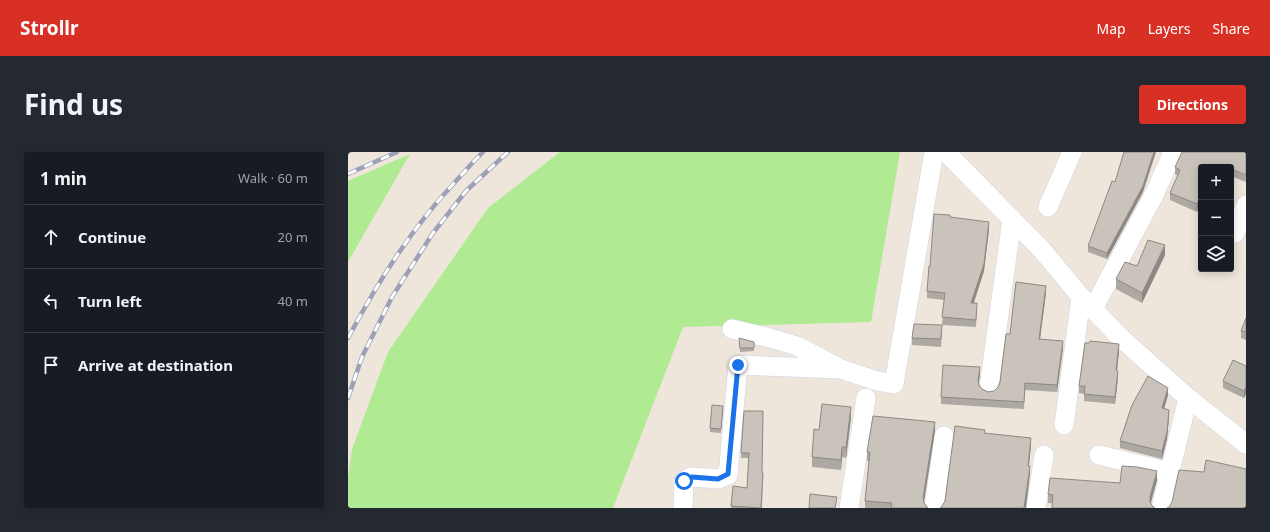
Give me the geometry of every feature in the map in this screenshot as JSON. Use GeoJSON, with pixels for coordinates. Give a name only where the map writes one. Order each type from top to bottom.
{"type":"FeatureCollection","features":[{"type":"Feature","properties":{"kind":"street"},"geometry":{"type":"LineString","coordinates":[[732,329],[797,346],[841,369],[877,381],[894,384],[934,152]]}},
{"type":"Feature","properties":{"kind":"street"},"geometry":{"type":"LineString","coordinates":[[946,152],[1042,250],[1087,303],[1121,338],[1188,398],[1246,444]]}},
{"type":"Feature","properties":{"kind":"street"},"geometry":{"type":"LineString","coordinates":[[1048,206],[1072,152]]}},
{"type":"Feature","properties":{"kind":"street"},"geometry":{"type":"LineString","coordinates":[[1064,425],[1087,303],[1155,193],[1173,152]]}},
{"type":"Feature","properties":{"kind":"street"},"geometry":{"type":"LineString","coordinates":[[1235,233],[1246,205]]}},
{"type":"Feature","properties":{"kind":"street"},"geometry":{"type":"LineString","coordinates":[[989,388],[1012,219]]}},
{"type":"Feature","properties":{"kind":"street"},"geometry":{"type":"LineString","coordinates":[[683,508],[684,481],[692,477],[718,479],[728,474],[738,365],[841,369]]}},
{"type":"Feature","properties":{"kind":"street"},"geometry":{"type":"LineString","coordinates":[[849,508],[866,398]]}},
{"type":"Feature","properties":{"kind":"street"},"geometry":{"type":"LineString","coordinates":[[1161,508],[1188,398]]}},
{"type":"Feature","properties":{"kind":"street"},"geometry":{"type":"LineString","coordinates":[[934,508],[944,436]]}},
{"type":"Feature","properties":{"kind":"street"},"geometry":{"type":"LineString","coordinates":[[1036,508],[1044,455]]}},
{"type":"Feature","properties":{"kind":"street"},"geometry":{"type":"LineString","coordinates":[[1099,455],[1170,472]]}},
{"type":"Feature","properties":{"kind":"green space"},"geometry":{"type":"Polygon","coordinates":[[[560,152],[900,152],[871,322],[683,327],[613,508],[348,508],[348,478],[352,449],[388,352],[488,208],[560,152]]]}},
{"type":"Feature","properties":{"kind":"green space"},"geometry":{"type":"Polygon","coordinates":[[[410,154],[348,262],[348,181],[410,154]]]}},
{"type":"Feature","properties":{"kind":"building"},"geometry":{"type":"Polygon","coordinates":[[[1124,152],[1154,152],[1143,186],[1107,253],[1088,246],[1112,181],[1115,182],[1124,152]]]}},
{"type":"Feature","properties":{"kind":"building"},"geometry":{"type":"Polygon","coordinates":[[[1182,152],[1246,152],[1246,175],[1234,170],[1234,164],[1198,164],[1197,204],[1170,193],[1180,170],[1175,167],[1182,152]]]}},
{"type":"Feature","properties":{"kind":"building"},"geometry":{"type":"Polygon","coordinates":[[[934,214],[950,215],[950,217],[989,222],[984,264],[971,303],[977,303],[976,320],[942,317],[945,293],[927,291],[934,214]]]}},
{"type":"Feature","properties":{"kind":"building"},"geometry":{"type":"Polygon","coordinates":[[[1148,240],[1165,245],[1142,293],[1116,279],[1125,262],[1137,266],[1148,240]]]}},
{"type":"Feature","properties":{"kind":"building"},"geometry":{"type":"Polygon","coordinates":[[[1016,282],[1046,286],[1039,339],[1063,341],[1057,385],[1025,383],[1024,402],[941,397],[943,365],[980,367],[978,380],[982,389],[988,392],[994,391],[998,387],[1000,382],[1006,334],[1010,334],[1016,282]]]}},
{"type":"Feature","properties":{"kind":"building"},"geometry":{"type":"Polygon","coordinates":[[[1246,318],[1246,332],[1241,331],[1246,318]]]}},
{"type":"Feature","properties":{"kind":"building"},"geometry":{"type":"Polygon","coordinates":[[[914,324],[942,325],[941,339],[912,338],[914,324]]]}},
{"type":"Feature","properties":{"kind":"building"},"geometry":{"type":"Polygon","coordinates":[[[739,338],[754,342],[754,348],[740,348],[739,338]]]}},
{"type":"Feature","properties":{"kind":"building"},"geometry":{"type":"Polygon","coordinates":[[[1090,341],[1119,344],[1115,397],[1084,394],[1085,386],[1079,386],[1085,343],[1089,343],[1090,341]]]}},
{"type":"Feature","properties":{"kind":"building"},"geometry":{"type":"Polygon","coordinates":[[[1233,360],[1246,366],[1246,387],[1244,391],[1223,381],[1233,360]]]}},
{"type":"Feature","properties":{"kind":"building"},"geometry":{"type":"Polygon","coordinates":[[[1148,376],[1168,388],[1162,408],[1169,410],[1167,432],[1162,451],[1120,441],[1132,405],[1148,376]]]}},
{"type":"Feature","properties":{"kind":"building"},"geometry":{"type":"Polygon","coordinates":[[[822,404],[851,407],[846,447],[842,447],[841,460],[812,457],[814,429],[819,430],[822,404]]]}},
{"type":"Feature","properties":{"kind":"building"},"geometry":{"type":"Polygon","coordinates":[[[712,405],[723,406],[721,429],[710,428],[712,405]]]}},
{"type":"Feature","properties":{"kind":"building"},"geometry":{"type":"Polygon","coordinates":[[[744,411],[763,411],[763,473],[761,508],[731,506],[733,486],[747,488],[749,453],[741,453],[744,411]]]}},
{"type":"Feature","properties":{"kind":"building"},"geometry":{"type":"Polygon","coordinates":[[[873,416],[935,422],[923,498],[924,503],[928,508],[891,508],[892,503],[865,501],[870,452],[867,452],[873,416]]]}},
{"type":"Feature","properties":{"kind":"building"},"geometry":{"type":"Polygon","coordinates":[[[955,426],[985,430],[984,433],[1031,438],[1028,466],[1030,466],[1024,508],[940,508],[945,501],[955,426]]]}},
{"type":"Feature","properties":{"kind":"building"},"geometry":{"type":"Polygon","coordinates":[[[1206,460],[1246,469],[1246,508],[1167,508],[1172,502],[1179,470],[1204,472],[1206,460]]]}},
{"type":"Feature","properties":{"kind":"building"},"geometry":{"type":"Polygon","coordinates":[[[1122,466],[1157,471],[1150,497],[1150,502],[1155,508],[1052,508],[1053,495],[1048,494],[1050,478],[1120,483],[1122,466]]]}},
{"type":"Feature","properties":{"kind":"building"},"geometry":{"type":"Polygon","coordinates":[[[810,494],[837,497],[835,508],[809,508],[810,494]]]}},
{"type":"Feature","properties":{"kind":"railway"},"geometry":{"type":"LineString","coordinates":[[348,174],[397,152]]}},
{"type":"Feature","properties":{"kind":"railway"},"geometry":{"type":"LineString","coordinates":[[348,338],[384,275],[410,236],[440,199],[483,152]]}},
{"type":"Feature","properties":{"kind":"railway"},"geometry":{"type":"LineString","coordinates":[[348,398],[362,357],[392,297],[433,233],[466,191],[508,152]]}},
{"type":"Feature","properties":{"kind":"route"},"geometry":{"type":"LineString","coordinates":[[684,481],[692,477],[718,479],[728,474],[738,365]]}}]}
